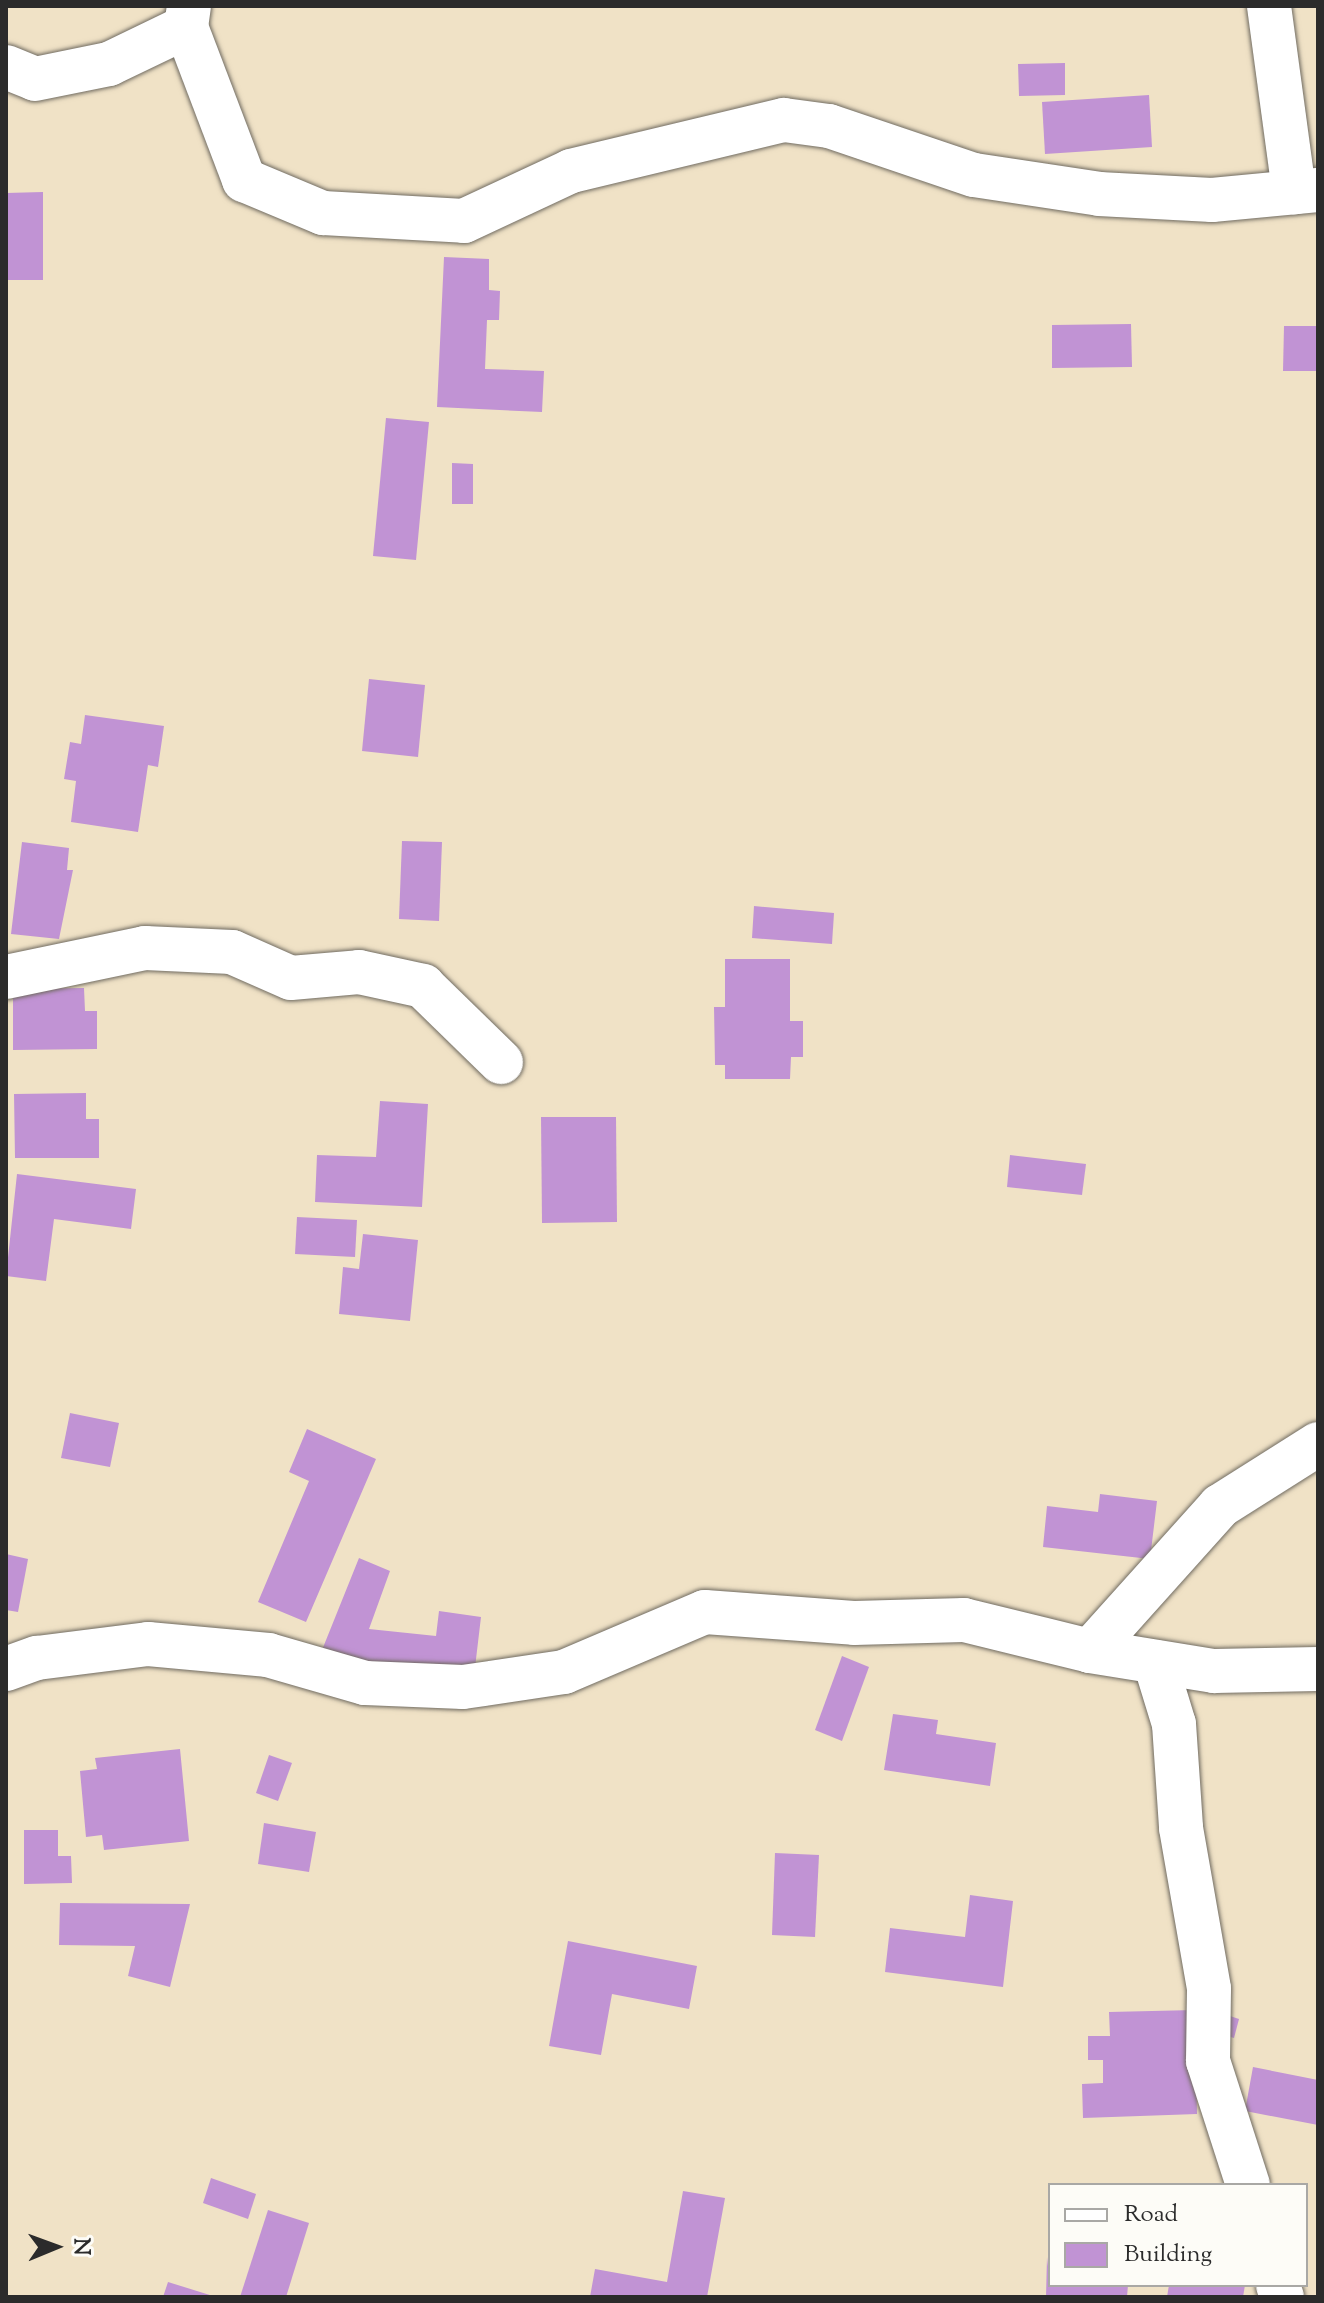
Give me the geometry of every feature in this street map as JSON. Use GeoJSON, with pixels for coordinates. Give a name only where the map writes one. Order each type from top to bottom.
{"type":"FeatureCollection","features":[{"type":"Feature","properties":{"kind":"street"},"geometry":{"type":"LineString","coordinates":[[6,67],[35,79],[109,64],[187,16],[244,180],[323,213],[464,221],[571,171],[784,120],[829,126],[974,175],[1099,194],[1212,200],[1306,191],[1269,6]]}},
{"type":"Feature","properties":{"kind":"street"},"geometry":{"type":"LineString","coordinates":[[6,977],[145,948],[232,952],[291,978],[359,972],[423,986],[501,1062]]}},
{"type":"Feature","properties":{"kind":"street"},"geometry":{"type":"LineString","coordinates":[[1090,1651],[1220,1506],[1318,1444]]}},
{"type":"Feature","properties":{"kind":"street"},"geometry":{"type":"LineString","coordinates":[[6,1669],[37,1658],[148,1644],[268,1655],[365,1683],[463,1687],[564,1672],[705,1612],[854,1623],[964,1620],[1090,1651],[1214,1671],[1318,1669]]}},
{"type":"Feature","properties":{"kind":"street"},"geometry":{"type":"LineString","coordinates":[[1155,1662],[1174,1724],[1181,1828],[1209,1989],[1208,2061],[1247,2183]]}},
{"type":"Feature","properties":{"kind":"building"},"geometry":{"type":"Polygon","coordinates":[[[1065,63],[1065,95],[1019,96],[1018,64],[1065,63]]]}},
{"type":"Feature","properties":{"kind":"building"},"geometry":{"type":"Polygon","coordinates":[[[1149,95],[1152,147],[1045,154],[1042,102],[1149,95]]]}},
{"type":"Feature","properties":{"kind":"building"},"geometry":{"type":"Polygon","coordinates":[[[43,192],[43,280],[6,280],[6,193],[43,192]]]}},
{"type":"Feature","properties":{"kind":"building"},"geometry":{"type":"Polygon","coordinates":[[[444,257],[489,259],[489,290],[500,291],[499,320],[487,320],[485,369],[544,371],[542,412],[437,407],[444,257]]]}},
{"type":"Feature","properties":{"kind":"building"},"geometry":{"type":"Polygon","coordinates":[[[1131,324],[1132,367],[1052,368],[1052,325],[1131,324]]]}},
{"type":"Feature","properties":{"kind":"building"},"geometry":{"type":"Polygon","coordinates":[[[1284,326],[1318,326],[1318,371],[1283,371],[1284,326]]]}},
{"type":"Feature","properties":{"kind":"building"},"geometry":{"type":"Polygon","coordinates":[[[386,418],[429,422],[416,560],[373,556],[386,418]]]}},
{"type":"Feature","properties":{"kind":"building"},"geometry":{"type":"Polygon","coordinates":[[[452,463],[473,464],[473,504],[452,504],[452,463]]]}},
{"type":"Feature","properties":{"kind":"building"},"geometry":{"type":"Polygon","coordinates":[[[369,679],[425,685],[418,757],[362,751],[369,679]]]}},
{"type":"Feature","properties":{"kind":"building"},"geometry":{"type":"Polygon","coordinates":[[[85,715],[164,726],[158,767],[148,765],[138,832],[71,822],[76,781],[64,779],[70,742],[81,744],[85,715]]]}},
{"type":"Feature","properties":{"kind":"building"},"geometry":{"type":"Polygon","coordinates":[[[402,841],[442,842],[439,921],[399,919],[402,841]]]}},
{"type":"Feature","properties":{"kind":"building"},"geometry":{"type":"Polygon","coordinates":[[[22,842],[69,848],[67,870],[73,870],[59,939],[11,934],[22,842]]]}},
{"type":"Feature","properties":{"kind":"building"},"geometry":{"type":"Polygon","coordinates":[[[754,906],[834,913],[832,944],[752,938],[754,906]]]}},
{"type":"Feature","properties":{"kind":"building"},"geometry":{"type":"Polygon","coordinates":[[[725,959],[790,959],[790,1021],[803,1021],[803,1057],[791,1057],[790,1079],[725,1079],[725,1065],[715,1065],[714,1007],[725,1007],[725,959]]]}},
{"type":"Feature","properties":{"kind":"building"},"geometry":{"type":"Polygon","coordinates":[[[84,988],[85,1011],[97,1011],[97,1049],[13,1050],[13,989],[84,988]]]}},
{"type":"Feature","properties":{"kind":"building"},"geometry":{"type":"Polygon","coordinates":[[[86,1093],[86,1119],[99,1119],[99,1158],[15,1158],[14,1094],[86,1093]]]}},
{"type":"Feature","properties":{"kind":"building"},"geometry":{"type":"Polygon","coordinates":[[[380,1101],[428,1104],[422,1207],[315,1202],[317,1155],[376,1157],[380,1101]]]}},
{"type":"Feature","properties":{"kind":"building"},"geometry":{"type":"Polygon","coordinates":[[[541,1117],[616,1117],[617,1222],[542,1223],[541,1117]]]}},
{"type":"Feature","properties":{"kind":"building"},"geometry":{"type":"Polygon","coordinates":[[[1010,1155],[1086,1164],[1082,1195],[1007,1187],[1010,1155]]]}},
{"type":"Feature","properties":{"kind":"building"},"geometry":{"type":"Polygon","coordinates":[[[17,1174],[136,1189],[131,1229],[54,1219],[46,1281],[6,1276],[17,1174]]]}},
{"type":"Feature","properties":{"kind":"building"},"geometry":{"type":"Polygon","coordinates":[[[297,1217],[357,1220],[355,1257],[295,1254],[297,1217]]]}},
{"type":"Feature","properties":{"kind":"building"},"geometry":{"type":"Polygon","coordinates":[[[363,1234],[418,1240],[410,1321],[339,1314],[343,1267],[359,1269],[363,1234]]]}},
{"type":"Feature","properties":{"kind":"building"},"geometry":{"type":"Polygon","coordinates":[[[70,1413],[119,1423],[110,1467],[61,1458],[70,1413]]]}},
{"type":"Feature","properties":{"kind":"building"},"geometry":{"type":"Polygon","coordinates":[[[307,1429],[376,1459],[306,1622],[258,1602],[309,1481],[289,1472],[307,1429]]]}},
{"type":"Feature","properties":{"kind":"building"},"geometry":{"type":"Polygon","coordinates":[[[1100,1494],[1157,1501],[1150,1559],[1043,1547],[1047,1506],[1098,1512],[1100,1494]]]}},
{"type":"Feature","properties":{"kind":"building"},"geometry":{"type":"Polygon","coordinates":[[[6,1554],[28,1559],[18,1612],[6,1610],[6,1554]]]}},
{"type":"Feature","properties":{"kind":"building"},"geometry":{"type":"Polygon","coordinates":[[[359,1558],[390,1571],[369,1629],[436,1636],[439,1611],[481,1617],[474,1676],[318,1660],[359,1558]]]}},
{"type":"Feature","properties":{"kind":"building"},"geometry":{"type":"Polygon","coordinates":[[[842,1656],[869,1667],[842,1741],[815,1730],[842,1656]]]}},
{"type":"Feature","properties":{"kind":"building"},"geometry":{"type":"Polygon","coordinates":[[[893,1714],[938,1720],[936,1734],[996,1743],[990,1786],[884,1770],[893,1714]]]}},
{"type":"Feature","properties":{"kind":"building"},"geometry":{"type":"Polygon","coordinates":[[[180,1749],[189,1841],[104,1850],[102,1835],[86,1837],[80,1771],[97,1769],[95,1758],[180,1749]]]}},
{"type":"Feature","properties":{"kind":"building"},"geometry":{"type":"Polygon","coordinates":[[[269,1755],[292,1763],[278,1801],[256,1793],[269,1755]]]}},
{"type":"Feature","properties":{"kind":"building"},"geometry":{"type":"Polygon","coordinates":[[[264,1823],[316,1832],[309,1872],[258,1864],[264,1823]]]}},
{"type":"Feature","properties":{"kind":"building"},"geometry":{"type":"Polygon","coordinates":[[[24,1830],[58,1830],[58,1856],[71,1856],[72,1883],[24,1884],[24,1830]]]}},
{"type":"Feature","properties":{"kind":"building"},"geometry":{"type":"Polygon","coordinates":[[[775,1853],[819,1855],[815,1937],[772,1935],[775,1853]]]}},
{"type":"Feature","properties":{"kind":"building"},"geometry":{"type":"Polygon","coordinates":[[[970,1895],[1013,1901],[1003,1987],[885,1972],[890,1928],[965,1937],[970,1895]]]}},
{"type":"Feature","properties":{"kind":"building"},"geometry":{"type":"Polygon","coordinates":[[[60,1903],[190,1904],[170,1987],[128,1976],[135,1946],[59,1945],[60,1903]]]}},
{"type":"Feature","properties":{"kind":"building"},"geometry":{"type":"Polygon","coordinates":[[[568,1941],[697,1966],[689,2009],[612,1994],[601,2055],[549,2046],[568,1941]]]}},
{"type":"Feature","properties":{"kind":"building"},"geometry":{"type":"Polygon","coordinates":[[[1195,2010],[1197,2114],[1083,2118],[1082,2084],[1103,2083],[1103,2060],[1088,2060],[1088,2036],[1110,2036],[1109,2012],[1195,2010]]]}},
{"type":"Feature","properties":{"kind":"building"},"geometry":{"type":"Polygon","coordinates":[[[1224,2014],[1239,2019],[1234,2038],[1218,2033],[1224,2014]]]}},
{"type":"Feature","properties":{"kind":"building"},"geometry":{"type":"Polygon","coordinates":[[[1253,2067],[1318,2080],[1318,2125],[1245,2111],[1253,2067]]]}},
{"type":"Feature","properties":{"kind":"building"},"geometry":{"type":"Polygon","coordinates":[[[211,2178],[256,2194],[248,2219],[203,2203],[211,2178]]]}},
{"type":"Feature","properties":{"kind":"building"},"geometry":{"type":"Polygon","coordinates":[[[683,2191],[725,2198],[707,2297],[590,2297],[595,2269],[667,2282],[683,2191]]]}},
{"type":"Feature","properties":{"kind":"building"},"geometry":{"type":"Polygon","coordinates":[[[268,2210],[309,2223],[286,2297],[240,2297],[268,2210]]]}},
{"type":"Feature","properties":{"kind":"building"},"geometry":{"type":"Polygon","coordinates":[[[1047,2257],[1048,2287],[1128,2287],[1127,2297],[1046,2297],[1047,2257]]]}},
{"type":"Feature","properties":{"kind":"building"},"geometry":{"type":"Polygon","coordinates":[[[168,2282],[213,2296],[213,2297],[163,2297],[168,2282]]]}},
{"type":"Feature","properties":{"kind":"building"},"geometry":{"type":"Polygon","coordinates":[[[1169,2287],[1245,2287],[1243,2297],[1167,2297],[1169,2287]]]}}]}
